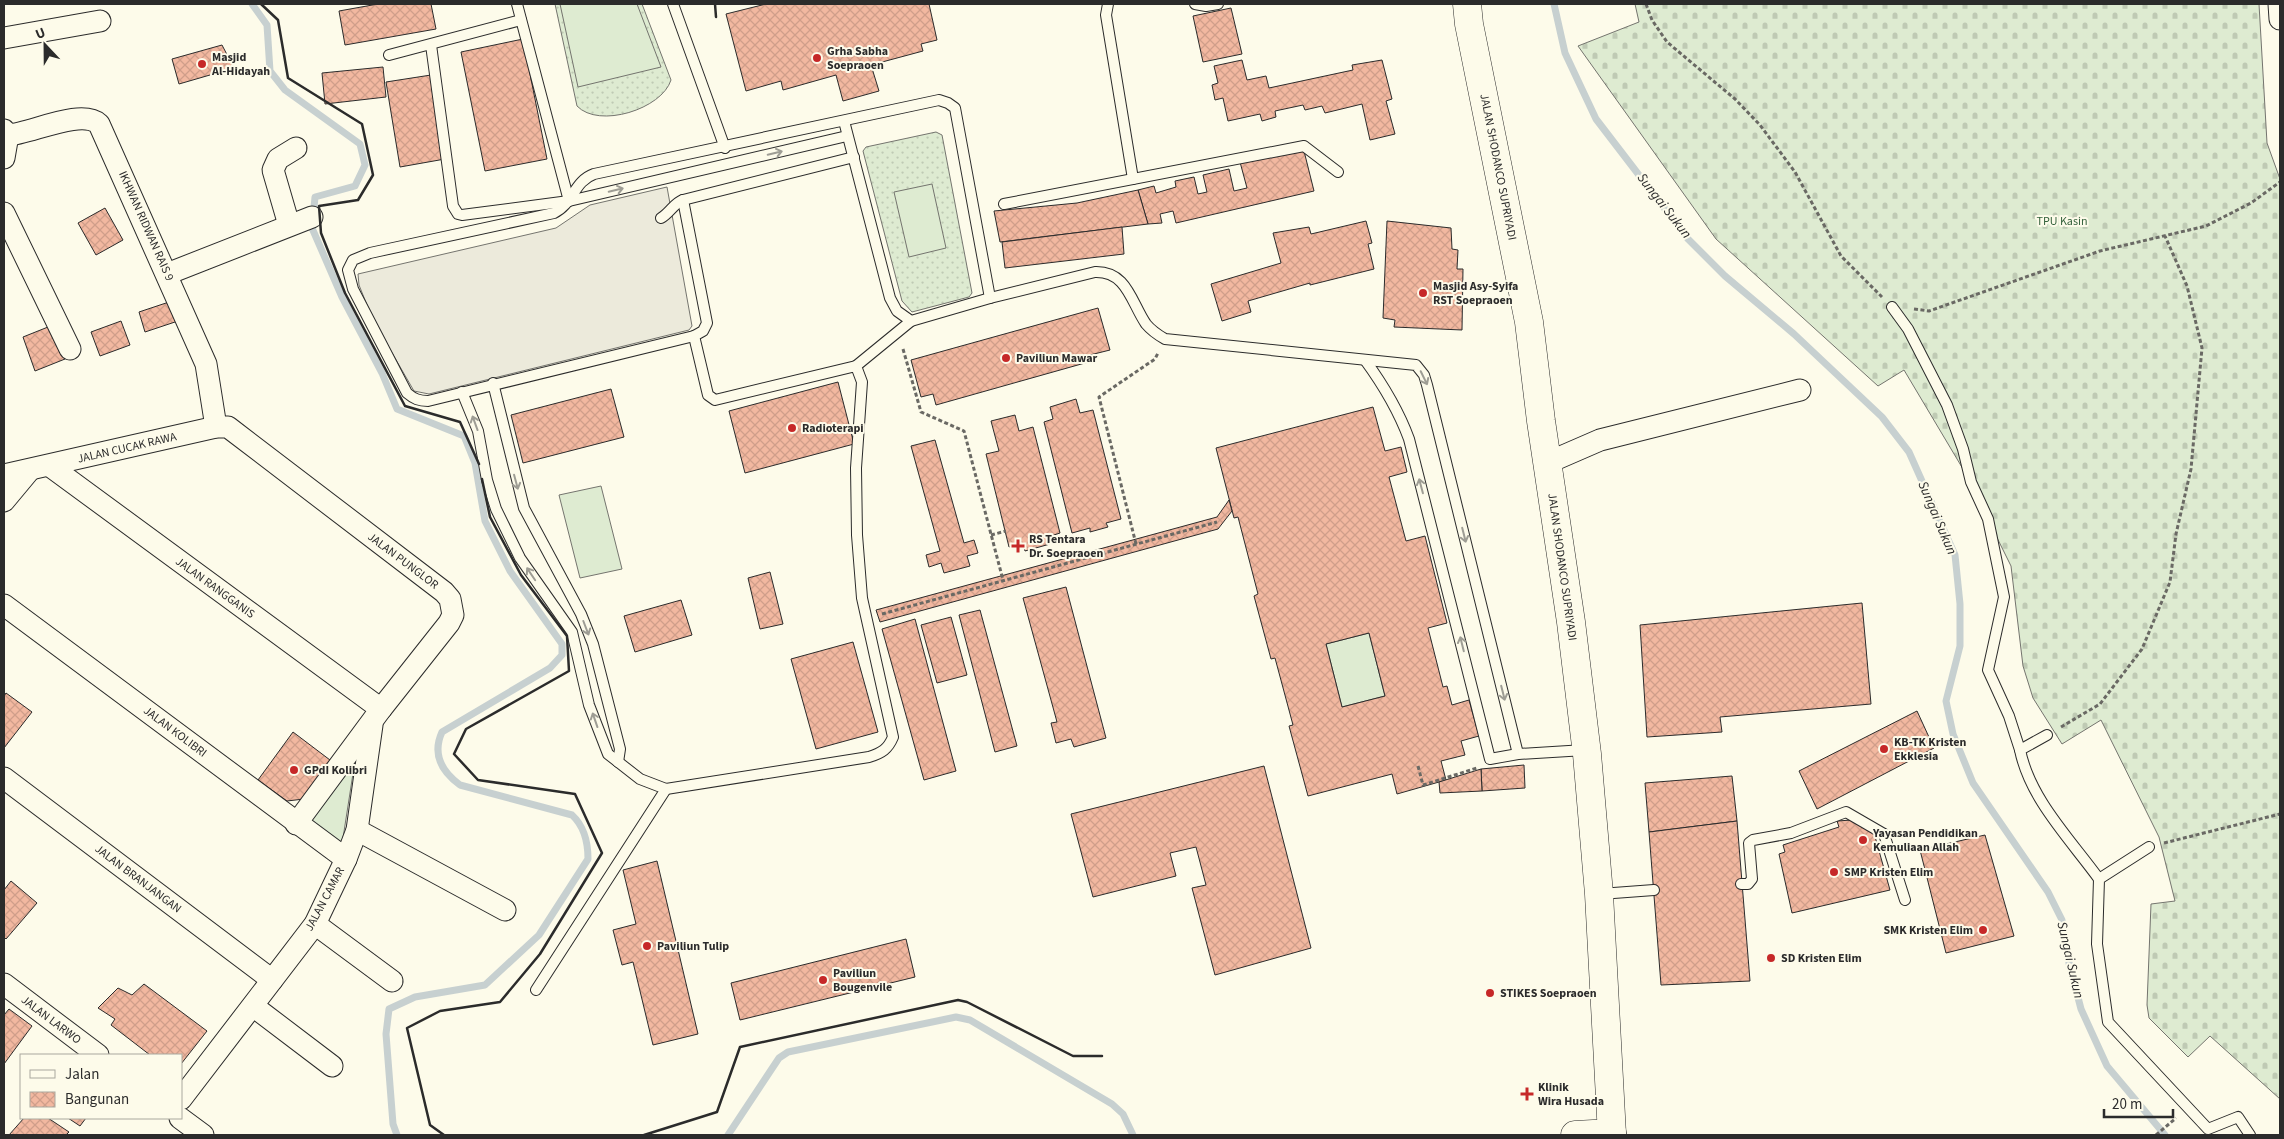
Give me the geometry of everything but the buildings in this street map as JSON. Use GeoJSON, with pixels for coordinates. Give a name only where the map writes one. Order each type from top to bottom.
{"type":"FeatureCollection","features":[{"type":"Feature","properties":{"kind":"main road","name":"JALAN SHODANCO SUPRIYADI"},"geometry":{"type":"LineString","coordinates":[[1467,4],[1469,24],[1529,322],[1547,463],[1571,622],[1586,750],[1599,894],[1612,1134]]}},
{"type":"Feature","properties":{"kind":"main road"},"geometry":{"type":"LineString","coordinates":[[1575,1135],[1612,1134]]}},
{"type":"Feature","properties":{"kind":"street"},"geometry":{"type":"LineString","coordinates":[[2280,4],[2280,19]]}},
{"type":"Feature","properties":{"kind":"street"},"geometry":{"type":"LineString","coordinates":[[4,38],[100,21]]}},
{"type":"Feature","properties":{"kind":"street","name":"IKHWAN RIDWAN RAIS 9"},"geometry":{"type":"LineString","coordinates":[[6,132],[16,134],[46,124],[86,119],[96,121],[102,129],[168,274],[206,364],[216,427]]}},
{"type":"Feature","properties":{"kind":"street"},"geometry":{"type":"LineString","coordinates":[[4,158],[6,132]]}},
{"type":"Feature","properties":{"kind":"street"},"geometry":{"type":"LineString","coordinates":[[289,226],[273,170],[278,159],[296,148]]}},
{"type":"Feature","properties":{"kind":"street"},"geometry":{"type":"LineString","coordinates":[[4,213],[70,349]]}},
{"type":"Feature","properties":{"kind":"street"},"geometry":{"type":"LineString","coordinates":[[168,274],[312,217]]}},
{"type":"Feature","properties":{"kind":"street"},"geometry":{"type":"LineString","coordinates":[[1547,463],[1600,440],[1800,390]]}},
{"type":"Feature","properties":{"kind":"street","name":"JALAN PUNGLOR"},"geometry":{"type":"LineString","coordinates":[[216,427],[228,427],[444,592],[450,599],[453,615],[449,623],[377,715]]}},
{"type":"Feature","properties":{"kind":"street","name":"JALAN CUCAK RAWA"},"geometry":{"type":"LineString","coordinates":[[4,475],[29,471],[216,427]]}},
{"type":"Feature","properties":{"kind":"street","name":"JALAN RANGGANIS"},"geometry":{"type":"LineString","coordinates":[[50,466],[377,715]]}},
{"type":"Feature","properties":{"kind":"street"},"geometry":{"type":"LineString","coordinates":[[4,501],[29,471]]}},
{"type":"Feature","properties":{"kind":"street","name":"JALAN KOLIBRI"},"geometry":{"type":"LineString","coordinates":[[4,605],[296,824],[346,859]]}},
{"type":"Feature","properties":{"kind":"street"},"geometry":{"type":"LineString","coordinates":[[296,824],[377,715]]}},
{"type":"Feature","properties":{"kind":"street","name":"JALAN CAMAR"},"geometry":{"type":"LineString","coordinates":[[182,1098],[315,924],[346,859],[357,830],[377,715]]}},
{"type":"Feature","properties":{"kind":"street","name":"JALAN BRANJANGAN"},"geometry":{"type":"LineString","coordinates":[[4,778],[272,980]]}},
{"type":"Feature","properties":{"kind":"street"},"geometry":{"type":"LineString","coordinates":[[357,830],[505,910]]}},
{"type":"Feature","properties":{"kind":"street"},"geometry":{"type":"LineString","coordinates":[[315,924],[392,981]]}},
{"type":"Feature","properties":{"kind":"street","name":"JALAN LARWO"},"geometry":{"type":"LineString","coordinates":[[4,984],[97,1054]]}},
{"type":"Feature","properties":{"kind":"street"},"geometry":{"type":"LineString","coordinates":[[253,1006],[332,1066]]}},
{"type":"Feature","properties":{"kind":"street"},"geometry":{"type":"LineString","coordinates":[[181,1119],[203,1135]]}},
{"type":"Feature","properties":{"kind":"lane"},"geometry":{"type":"LineString","coordinates":[[517,4],[569,201]]}},
{"type":"Feature","properties":{"kind":"lane"},"geometry":{"type":"LineString","coordinates":[[672,4],[725,148]]}},
{"type":"Feature","properties":{"kind":"lane"},"geometry":{"type":"LineString","coordinates":[[1108,4],[1106,15],[1133,179]]}},
{"type":"Feature","properties":{"kind":"lane"},"geometry":{"type":"LineString","coordinates":[[1196,4],[1206,6],[1218,4]]}},
{"type":"Feature","properties":{"kind":"lane"},"geometry":{"type":"LineString","coordinates":[[388,55],[521,20]]}},
{"type":"Feature","properties":{"kind":"lane"},"geometry":{"type":"LineString","coordinates":[[431,45],[453,206],[458,214],[569,201],[848,136]]}},
{"type":"Feature","properties":{"kind":"lane"},"geometry":{"type":"LineString","coordinates":[[683,200],[707,323],[703,331],[694,336],[428,401],[413,399],[407,393],[353,288],[348,270],[353,260],[370,253],[554,213],[569,201],[578,184],[594,174],[725,148],[933,101],[948,103],[954,108],[990,298]]}},
{"type":"Feature","properties":{"kind":"lane"},"geometry":{"type":"LineString","coordinates":[[844,122],[892,306],[911,321]]}},
{"type":"Feature","properties":{"kind":"lane"},"geometry":{"type":"LineString","coordinates":[[1004,204],[1304,146],[1338,172]]}},
{"type":"Feature","properties":{"kind":"lane"},"geometry":{"type":"LineString","coordinates":[[661,218],[667,215],[678,202],[683,200],[854,157]]}},
{"type":"Feature","properties":{"kind":"lane"},"geometry":{"type":"LineString","coordinates":[[694,336],[708,395],[715,400],[856,366],[911,321],[990,298],[1095,272],[1105,272],[1125,284],[1147,325],[1165,339],[1416,365],[1424,375],[1518,754]]}},
{"type":"Feature","properties":{"kind":"lane"},"geometry":{"type":"LineString","coordinates":[[1892,307],[1908,328],[1948,404],[1963,449],[1971,482],[1988,520],[2004,597],[1988,670],[2010,716],[2024,767],[2035,792],[2099,879],[2097,944],[2108,1022],[2186,1109],[2208,1129],[2238,1117],[2250,1135]]}},
{"type":"Feature","properties":{"kind":"lane"},"geometry":{"type":"LineString","coordinates":[[1365,360],[1387,390],[1401,416],[1490,759],[1518,754],[1586,750]]}},
{"type":"Feature","properties":{"kind":"lane"},"geometry":{"type":"LineString","coordinates":[[462,392],[478,431],[487,480],[496,509],[520,558],[572,632],[589,705],[608,754],[640,779],[666,789],[868,757],[885,750],[893,737],[862,598],[857,535],[856,468],[862,382],[856,366]]}},
{"type":"Feature","properties":{"kind":"lane"},"geometry":{"type":"LineString","coordinates":[[493,384],[524,508],[581,614],[593,644],[620,749],[618,762]]}},
{"type":"Feature","properties":{"kind":"lane"},"geometry":{"type":"LineString","coordinates":[[2020,750],[2047,734]]}},
{"type":"Feature","properties":{"kind":"lane"},"geometry":{"type":"LineString","coordinates":[[536,990],[666,789]]}},
{"type":"Feature","properties":{"kind":"lane"},"geometry":{"type":"LineString","coordinates":[[1742,884],[1748,884],[1752,879],[1749,843],[1753,840],[1792,833],[1846,812],[1884,834],[1905,900]]}},
{"type":"Feature","properties":{"kind":"lane"},"geometry":{"type":"LineString","coordinates":[[2099,879],[2149,847]]}},
{"type":"Feature","properties":{"kind":"lane"},"geometry":{"type":"LineString","coordinates":[[1599,894],[1654,890]]}},
{"type":"Feature","properties":{"kind":"path"},"geometry":{"type":"LineString","coordinates":[[1646,4],[1652,20],[1667,42],[1736,99],[1760,125],[1795,172],[1841,256],[1892,307],[1929,311],[2100,251],[2206,226],[2250,203],[2280,182]]}},
{"type":"Feature","properties":{"kind":"path"},"geometry":{"type":"LineString","coordinates":[[2047,734],[2100,704],[2142,649],[2170,582],[2176,534],[2190,469],[2202,348],[2187,286],[2166,236]]}},
{"type":"Feature","properties":{"kind":"path"},"geometry":{"type":"LineString","coordinates":[[895,333],[902,342],[921,412],[964,430],[1003,580]]}},
{"type":"Feature","properties":{"kind":"path"},"geometry":{"type":"LineString","coordinates":[[1136,544],[1099,397],[1155,359],[1165,339]]}},
{"type":"Feature","properties":{"kind":"path"},"geometry":{"type":"LineString","coordinates":[[867,618],[1217,522]]}},
{"type":"Feature","properties":{"kind":"path"},"geometry":{"type":"LineString","coordinates":[[991,535],[1006,530]]}},
{"type":"Feature","properties":{"kind":"path"},"geometry":{"type":"LineString","coordinates":[[2149,847],[2280,814]]}},
{"type":"Feature","properties":{"kind":"path"},"geometry":{"type":"LineString","coordinates":[[2156,1135],[2186,1109]]}},
{"type":"Feature","properties":{"kind":"green space"},"geometry":{"type":"Polygon","coordinates":[[[555,4],[642,4],[671,80],[665,90],[656,100],[643,107],[614,116],[600,116],[587,113],[577,106],[555,4]]]}},
{"type":"Feature","properties":{"kind":"green space"},"geometry":{"type":"Polygon","coordinates":[[[560,4],[637,4],[661,67],[578,87],[560,4]]]}},
{"type":"Feature","properties":{"kind":"green space","name":"TPU Kasin"},"geometry":{"type":"Polygon","coordinates":[[[1635,4],[2259,4],[2267,143],[2280,179],[2280,1099],[2210,1036],[2188,1057],[2149,1018],[2147,1005],[2151,904],[2175,901],[2159,837],[2101,720],[2062,744],[2033,698],[2023,666],[2011,566],[1963,469],[1904,370],[1878,386],[1716,239],[1578,46],[1639,22],[1635,4]]]}},
{"type":"Feature","properties":{"kind":"green space"},"geometry":{"type":"Polygon","coordinates":[[[936,132],[942,135],[972,293],[969,297],[912,312],[902,301],[863,151],[866,147],[936,132]]]}},
{"type":"Feature","properties":{"kind":"green space"},"geometry":{"type":"Polygon","coordinates":[[[932,184],[946,248],[909,257],[894,192],[932,184]]]}},
{"type":"Feature","properties":{"kind":"green space"},"geometry":{"type":"Polygon","coordinates":[[[601,486],[622,569],[580,578],[559,495],[601,486]]]}},
{"type":"Feature","properties":{"kind":"green space"},"geometry":{"type":"Polygon","coordinates":[[[1369,633],[1385,696],[1342,707],[1326,644],[1369,633]]]}},
{"type":"Feature","properties":{"kind":"green space"},"geometry":{"type":"Polygon","coordinates":[[[353,765],[343,838],[339,845],[311,826],[311,818],[353,765]]]}},
{"type":"Feature","properties":{"kind":"shaded area"},"geometry":{"type":"Polygon","coordinates":[[[667,187],[692,326],[689,330],[429,394],[414,391],[373,320],[359,285],[358,274],[556,228],[590,205],[667,187]]]}},
{"type":"Feature","properties":{"kind":"waterway"},"geometry":{"type":"LineString","coordinates":[[252,4],[267,25],[270,71],[285,90],[360,144],[365,165],[355,186],[315,197],[312,228],[342,297],[382,373],[397,409],[464,436],[475,463],[485,521],[510,571],[562,644],[562,655],[550,668],[442,732],[439,740],[438,755],[443,768],[460,785],[572,815],[580,824],[587,846],[588,859],[539,935],[485,985],[415,997],[389,1009],[386,1034],[393,1124],[397,1135]]}},
{"type":"Feature","properties":{"kind":"waterway","name":"Sungai Sukun"},"geometry":{"type":"LineString","coordinates":[[1554,4],[1565,53],[1596,119],[1688,239],[1725,276],[1794,334],[1882,417],[1909,452],[1955,555],[1960,604],[1960,646],[1946,701],[1953,734],[1973,783],[2048,892],[2062,920],[2069,963],[2081,1009],[2107,1066],[2165,1135]]}},
{"type":"Feature","properties":{"kind":"waterway"},"geometry":{"type":"LineString","coordinates":[[728,1135],[779,1058],[788,1052],[956,1017],[970,1020],[1112,1104],[1123,1114],[1133,1135]]}},
{"type":"Feature","properties":{"kind":"wall"},"geometry":{"type":"LineString","coordinates":[[261,4],[278,20],[288,78],[362,124],[373,175],[358,200],[319,206],[321,233],[345,293],[405,406],[460,422],[479,464]]}},
{"type":"Feature","properties":{"kind":"wall"},"geometry":{"type":"LineString","coordinates":[[715,4],[716,17]]}},
{"type":"Feature","properties":{"kind":"wall"},"geometry":{"type":"LineString","coordinates":[[444,1135],[430,1125],[407,1028],[440,1011],[500,1002],[540,954],[602,853],[575,794],[478,780],[454,754],[466,729],[569,671],[567,636],[521,575],[490,517],[482,479]]}},
{"type":"Feature","properties":{"kind":"wall"},"geometry":{"type":"LineString","coordinates":[[644,1135],[717,1112],[740,1047],[958,1000],[967,1002],[1073,1056],[1102,1056]]}},
{"type":"Feature","properties":{"kind":"place","name":"Grha Sabha Soepraoen"},"geometry":{"type":"Point","coordinates":[817,58]}},
{"type":"Feature","properties":{"kind":"place","name":"Masjid Al-Hidayah"},"geometry":{"type":"Point","coordinates":[202,64]}},
{"type":"Feature","properties":{"kind":"place","name":"Masjid Asy-Syifa RST Soepraoen"},"geometry":{"type":"Point","coordinates":[1423,293]}},
{"type":"Feature","properties":{"kind":"place","name":"Paviliun Mawar"},"geometry":{"type":"Point","coordinates":[1006,358]}},
{"type":"Feature","properties":{"kind":"place","name":"Radioterapi"},"geometry":{"type":"Point","coordinates":[792,428]}},
{"type":"Feature","properties":{"kind":"place","name":"RS Tentara Dr. Soepraoen"},"geometry":{"type":"Point","coordinates":[1018,546]}},
{"type":"Feature","properties":{"kind":"place","name":"KB-TK Kristen Ekklesia"},"geometry":{"type":"Point","coordinates":[1884,749]}},
{"type":"Feature","properties":{"kind":"place","name":"GPdI Kolibri"},"geometry":{"type":"Point","coordinates":[294,770]}},
{"type":"Feature","properties":{"kind":"place","name":"Yayasan Pendidikan Kemuliaan Allah"},"geometry":{"type":"Point","coordinates":[1863,840]}},
{"type":"Feature","properties":{"kind":"place","name":"SMP Kristen Elim"},"geometry":{"type":"Point","coordinates":[1834,872]}},
{"type":"Feature","properties":{"kind":"place","name":"SMK Kristen Elim"},"geometry":{"type":"Point","coordinates":[1983,930]}},
{"type":"Feature","properties":{"kind":"place","name":"Paviliun Tulip"},"geometry":{"type":"Point","coordinates":[647,946]}},
{"type":"Feature","properties":{"kind":"place","name":"SD Kristen Elim"},"geometry":{"type":"Point","coordinates":[1771,958]}},
{"type":"Feature","properties":{"kind":"place","name":"Paviliun Bougenvile"},"geometry":{"type":"Point","coordinates":[823,980]}},
{"type":"Feature","properties":{"kind":"place","name":"STIKES Soepraoen"},"geometry":{"type":"Point","coordinates":[1490,993]}},
{"type":"Feature","properties":{"kind":"place","name":"Klinik Wira Husada"},"geometry":{"type":"Point","coordinates":[1527,1094]}}]}
